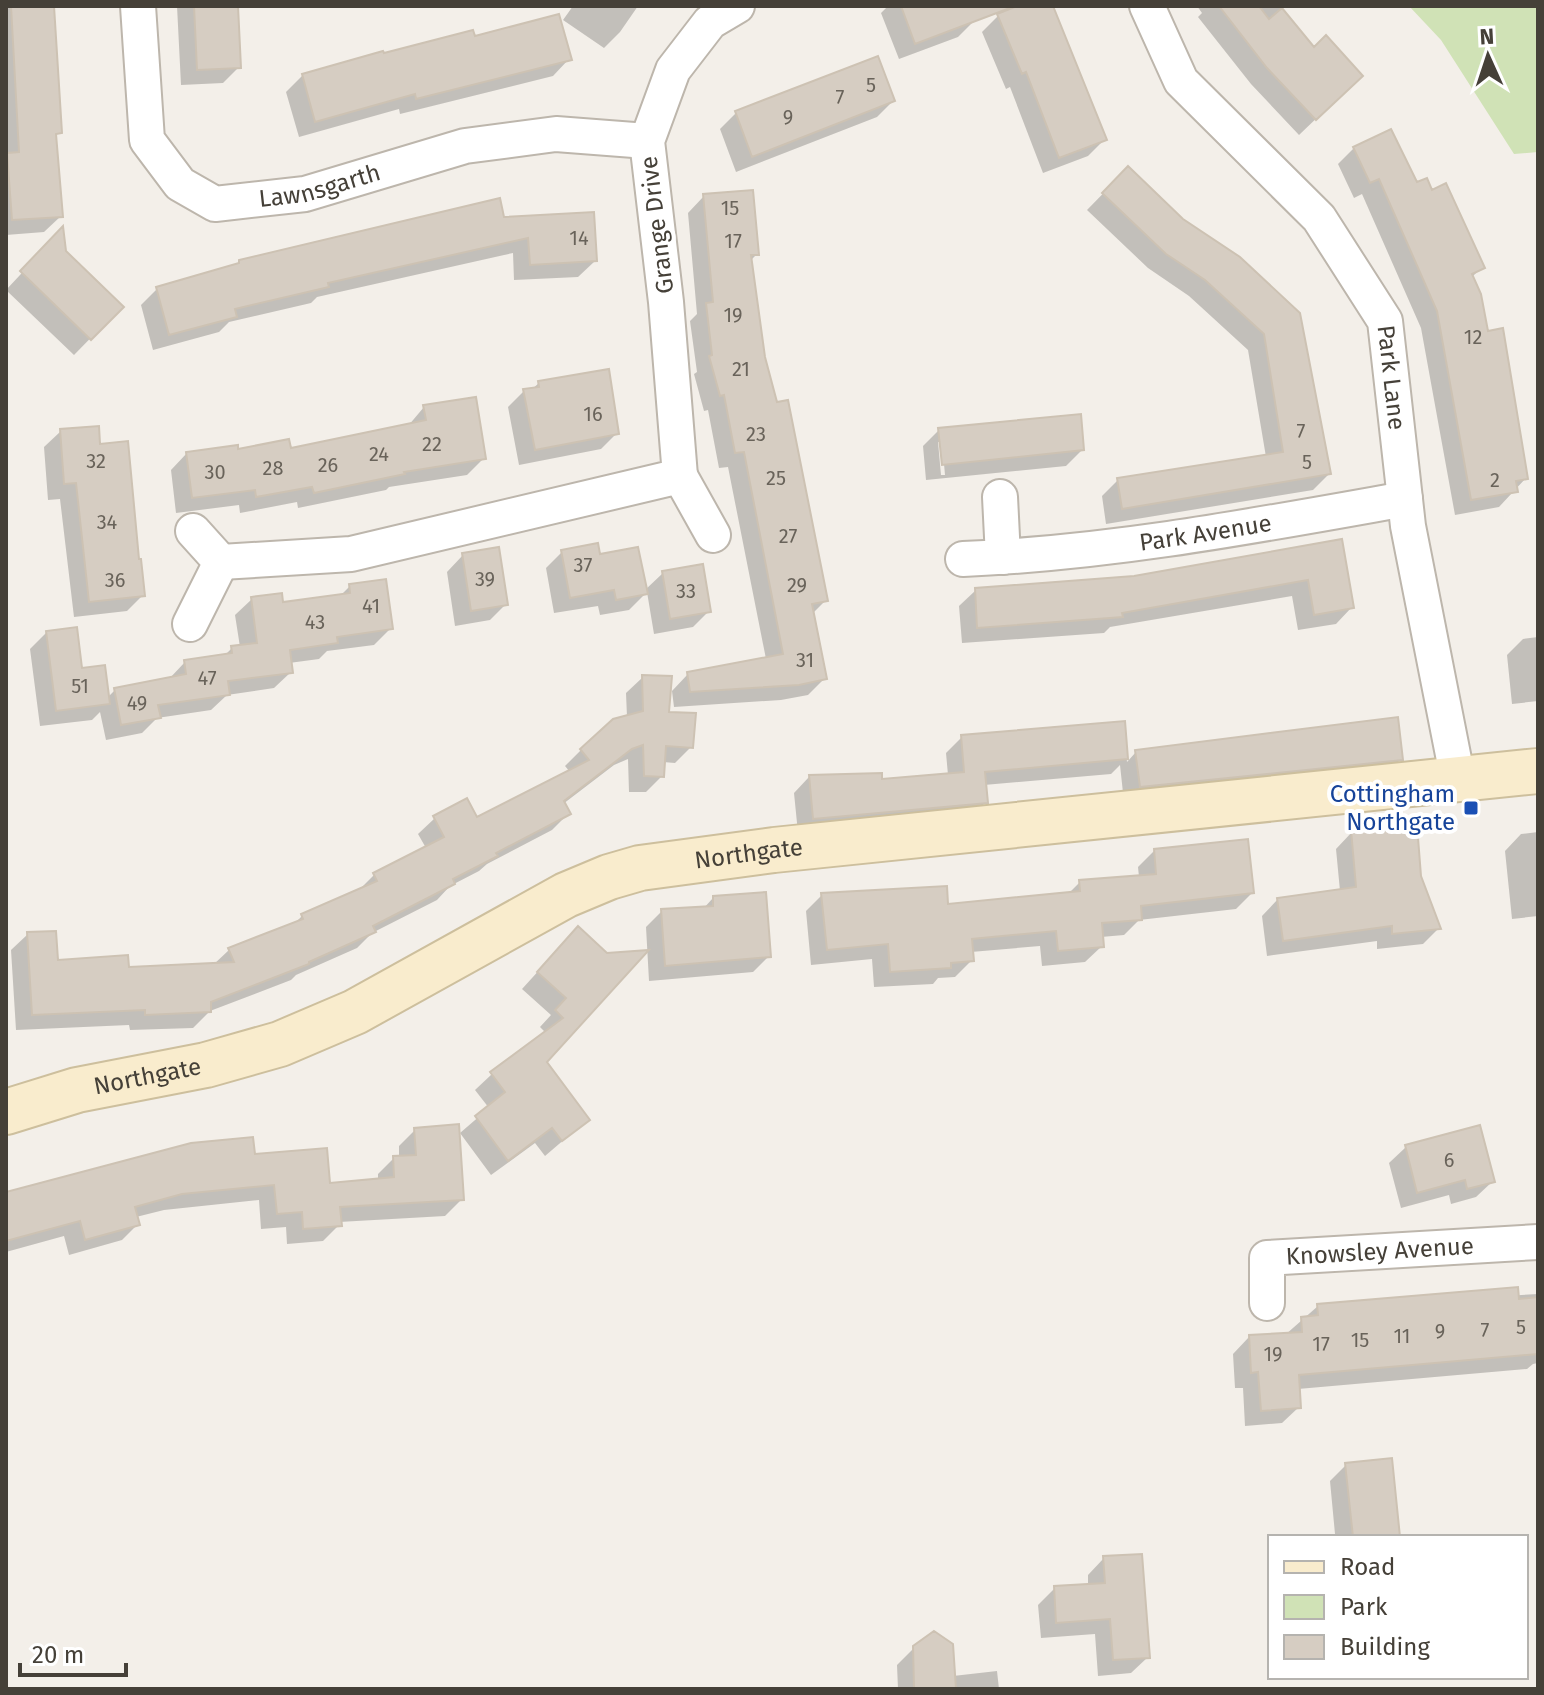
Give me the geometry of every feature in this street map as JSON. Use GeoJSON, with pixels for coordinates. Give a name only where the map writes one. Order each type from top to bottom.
{"type":"FeatureCollection","features":[{"type":"Feature","properties":{"kind":"street","name":"Lawnsgarth"},"geometry":{"type":"LineString","coordinates":[[138,6],[147,140],[180,184],[215,204],[305,194],[465,146],[556,134],[647,141]]}},
{"type":"Feature","properties":{"kind":"street","name":"Grange Drive"},"geometry":{"type":"LineString","coordinates":[[713,535],[680,476],[666,302],[647,141],[673,70],[710,22],[737,6]]}},
{"type":"Feature","properties":{"kind":"street","name":"Park Lane"},"geometry":{"type":"LineString","coordinates":[[1147,6],[1181,81],[1319,218],[1385,321],[1405,499],[1458,780]]}},
{"type":"Feature","properties":{"kind":"street"},"geometry":{"type":"LineString","coordinates":[[221,562],[351,554],[680,476]]}},
{"type":"Feature","properties":{"kind":"street"},"geometry":{"type":"LineString","coordinates":[[1000,497],[1003,557]]}},
{"type":"Feature","properties":{"kind":"street","name":"Park Avenue"},"geometry":{"type":"LineString","coordinates":[[963,559],[1176,537],[1405,499]]}},
{"type":"Feature","properties":{"kind":"street"},"geometry":{"type":"LineString","coordinates":[[193,531],[221,562]]}},
{"type":"Feature","properties":{"kind":"street"},"geometry":{"type":"LineString","coordinates":[[190,624],[221,562]]}},
{"type":"Feature","properties":{"kind":"street","name":"Northgate"},"geometry":{"type":"LineString","coordinates":[[6,1112],[77,1090],[206,1065],[280,1044],[355,1012],[566,895],[640,868],[774,850],[1538,771]]}},
{"type":"Feature","properties":{"kind":"street","name":"Knowsley Avenue"},"geometry":{"type":"LineString","coordinates":[[1267,1303],[1267,1258],[1538,1242]]}},
{"type":"Feature","properties":{"kind":"green space"},"geometry":{"type":"Polygon","coordinates":[[[1409,6],[1538,6],[1538,152],[1514,154],[1441,40],[1409,6]]]}},
{"type":"Feature","properties":{"kind":"building"},"geometry":{"type":"Polygon","coordinates":[[[11,6],[54,6],[62,133],[56,134],[63,217],[12,220],[7,153],[19,152],[11,6]]]}},
{"type":"Feature","properties":{"kind":"building"},"geometry":{"type":"Polygon","coordinates":[[[194,6],[238,6],[241,68],[197,70],[194,6]]]}},
{"type":"Feature","properties":{"kind":"building"},"geometry":{"type":"Polygon","coordinates":[[[901,6],[1010,6],[1010,8],[915,44],[901,6]]]}},
{"type":"Feature","properties":{"kind":"building"},"geometry":{"type":"Polygon","coordinates":[[[1017,6],[1053,6],[1107,140],[1059,158],[1026,72],[1022,74],[997,14],[1017,6]]]}},
{"type":"Feature","properties":{"kind":"building"},"geometry":{"type":"Polygon","coordinates":[[[1219,6],[1259,6],[1269,19],[1282,8],[1314,47],[1326,35],[1363,76],[1316,120],[1267,68],[1219,6]]]}},
{"type":"Feature","properties":{"kind":"building"},"geometry":{"type":"Polygon","coordinates":[[[559,14],[572,60],[416,99],[415,94],[315,122],[302,74],[383,51],[473,30],[475,36],[559,14]]]}},
{"type":"Feature","properties":{"kind":"building"},"geometry":{"type":"Polygon","coordinates":[[[878,56],[895,101],[752,157],[735,111],[878,56]]]}},
{"type":"Feature","properties":{"kind":"building"},"geometry":{"type":"Polygon","coordinates":[[[1391,129],[1417,182],[1427,178],[1432,190],[1446,183],[1485,268],[1472,274],[1481,294],[1488,331],[1503,328],[1528,479],[1516,481],[1518,492],[1471,500],[1437,311],[1379,179],[1370,183],[1353,147],[1391,129]]]}},
{"type":"Feature","properties":{"kind":"building"},"geometry":{"type":"Polygon","coordinates":[[[1128,166],[1183,219],[1240,257],[1300,313],[1331,474],[1122,509],[1117,478],[1283,452],[1264,334],[1205,280],[1166,254],[1102,193],[1128,166]]]}},
{"type":"Feature","properties":{"kind":"building"},"geometry":{"type":"Polygon","coordinates":[[[753,190],[759,255],[751,255],[765,357],[777,402],[788,400],[828,601],[812,604],[827,679],[799,685],[690,692],[687,672],[783,654],[744,452],[735,453],[724,395],[720,396],[709,356],[712,355],[706,303],[713,302],[703,194],[753,190]]]}},
{"type":"Feature","properties":{"kind":"building"},"geometry":{"type":"Polygon","coordinates":[[[500,198],[504,217],[594,212],[597,261],[530,265],[528,238],[328,283],[329,287],[235,309],[237,317],[169,335],[156,287],[239,263],[239,260],[500,198]]]}},
{"type":"Feature","properties":{"kind":"building"},"geometry":{"type":"Polygon","coordinates":[[[63,226],[66,251],[124,307],[91,340],[20,271],[63,226]]]}},
{"type":"Feature","properties":{"kind":"building"},"geometry":{"type":"Polygon","coordinates":[[[609,369],[619,434],[535,450],[523,389],[539,387],[538,381],[609,369]]]}},
{"type":"Feature","properties":{"kind":"building"},"geometry":{"type":"Polygon","coordinates":[[[476,397],[486,459],[404,472],[314,493],[312,487],[256,497],[255,490],[192,498],[186,452],[238,445],[238,449],[289,439],[291,448],[426,420],[423,405],[476,397]]]}},
{"type":"Feature","properties":{"kind":"building"},"geometry":{"type":"Polygon","coordinates":[[[1081,414],[1084,450],[942,465],[938,428],[1081,414]]]}},
{"type":"Feature","properties":{"kind":"building"},"geometry":{"type":"Polygon","coordinates":[[[99,426],[100,444],[128,441],[145,596],[89,602],[76,483],[64,484],[60,429],[99,426]]]}},
{"type":"Feature","properties":{"kind":"building"},"geometry":{"type":"Polygon","coordinates":[[[1342,539],[1354,608],[1314,615],[1308,580],[1122,613],[1123,617],[977,628],[975,588],[1134,576],[1342,539]]]}},
{"type":"Feature","properties":{"kind":"building"},"geometry":{"type":"Polygon","coordinates":[[[598,543],[600,554],[638,547],[648,594],[616,600],[614,590],[570,598],[561,550],[598,543]]]}},
{"type":"Feature","properties":{"kind":"building"},"geometry":{"type":"Polygon","coordinates":[[[499,547],[508,605],[471,611],[462,553],[499,547]]]}},
{"type":"Feature","properties":{"kind":"building"},"geometry":{"type":"Polygon","coordinates":[[[703,564],[711,612],[670,619],[662,571],[703,564]]]}},
{"type":"Feature","properties":{"kind":"building"},"geometry":{"type":"Polygon","coordinates":[[[386,579],[393,629],[337,637],[338,643],[290,650],[293,673],[228,681],[230,695],[158,705],[161,718],[121,725],[114,688],[186,674],[184,660],[232,653],[231,646],[257,643],[251,597],[282,593],[283,602],[350,593],[349,584],[386,579]]]}},
{"type":"Feature","properties":{"kind":"building"},"geometry":{"type":"Polygon","coordinates":[[[77,627],[82,668],[105,665],[110,704],[56,711],[46,631],[77,627]]]}},
{"type":"Feature","properties":{"kind":"building"},"geometry":{"type":"Polygon","coordinates":[[[642,675],[672,676],[669,712],[696,713],[693,748],[666,746],[664,777],[644,776],[643,745],[632,749],[564,801],[571,814],[496,853],[498,856],[453,879],[455,884],[373,926],[376,932],[309,964],[211,1002],[211,1012],[145,1015],[145,1010],[32,1015],[27,932],[56,931],[58,960],[128,955],[129,967],[234,962],[228,948],[303,919],[301,914],[377,881],[373,873],[444,837],[433,816],[467,798],[477,817],[589,760],[580,749],[613,719],[643,711],[642,675]]]}},
{"type":"Feature","properties":{"kind":"building"},"geometry":{"type":"Polygon","coordinates":[[[1398,717],[1403,760],[1140,787],[1135,750],[1398,717]]]}},
{"type":"Feature","properties":{"kind":"building"},"geometry":{"type":"Polygon","coordinates":[[[1125,721],[1128,759],[985,772],[988,803],[813,819],[809,775],[882,773],[882,779],[964,772],[961,735],[1125,721]]]}},
{"type":"Feature","properties":{"kind":"building"},"geometry":{"type":"Polygon","coordinates":[[[1417,825],[1421,876],[1441,929],[1392,934],[1392,926],[1283,941],[1277,898],[1356,887],[1351,830],[1417,825]]]}},
{"type":"Feature","properties":{"kind":"building"},"geometry":{"type":"Polygon","coordinates":[[[1248,839],[1254,893],[1141,906],[1142,920],[1102,923],[1104,947],[1058,951],[1056,931],[972,939],[974,961],[951,963],[951,968],[890,972],[888,944],[827,950],[821,893],[947,886],[948,904],[1080,891],[1079,880],[1156,874],[1154,849],[1248,839]]]}},
{"type":"Feature","properties":{"kind":"building"},"geometry":{"type":"Polygon","coordinates":[[[766,892],[771,957],[665,966],[661,909],[713,906],[713,896],[766,892]]]}},
{"type":"Feature","properties":{"kind":"building"},"geometry":{"type":"Polygon","coordinates":[[[578,926],[607,953],[649,950],[547,1062],[590,1120],[562,1141],[552,1128],[508,1161],[475,1116],[505,1092],[490,1072],[563,1018],[555,1010],[566,998],[537,972],[578,926]]]}},
{"type":"Feature","properties":{"kind":"building"},"geometry":{"type":"Polygon","coordinates":[[[459,1124],[464,1200],[340,1207],[342,1226],[303,1229],[302,1212],[277,1214],[274,1185],[182,1194],[135,1207],[140,1225],[85,1240],[80,1221],[6,1241],[6,1192],[191,1143],[253,1137],[255,1154],[327,1148],[330,1183],[394,1177],[393,1156],[416,1155],[414,1128],[459,1124]]]}},
{"type":"Feature","properties":{"kind":"building"},"geometry":{"type":"Polygon","coordinates":[[[1480,1125],[1495,1182],[1467,1189],[1465,1180],[1417,1193],[1405,1145],[1480,1125]]]}},
{"type":"Feature","properties":{"kind":"building"},"geometry":{"type":"Polygon","coordinates":[[[1518,1287],[1519,1299],[1538,1297],[1538,1354],[1299,1375],[1301,1408],[1261,1411],[1258,1372],[1251,1373],[1249,1335],[1302,1332],[1301,1317],[1318,1315],[1317,1304],[1518,1287]]]}},
{"type":"Feature","properties":{"kind":"building"},"geometry":{"type":"Polygon","coordinates":[[[1392,1458],[1400,1535],[1353,1535],[1345,1463],[1392,1458]]]}},
{"type":"Feature","properties":{"kind":"building"},"geometry":{"type":"Polygon","coordinates":[[[1142,1554],[1150,1658],[1113,1660],[1110,1619],[1056,1623],[1054,1586],[1105,1583],[1103,1556],[1142,1554]]]}},
{"type":"Feature","properties":{"kind":"building"},"geometry":{"type":"Polygon","coordinates":[[[934,1631],[953,1644],[956,1689],[914,1689],[913,1646],[934,1631]]]}},
{"type":"Feature","properties":{"kind":"place","name":"Cottingham Northgate"},"geometry":{"type":"Point","coordinates":[1471,808]}}]}
